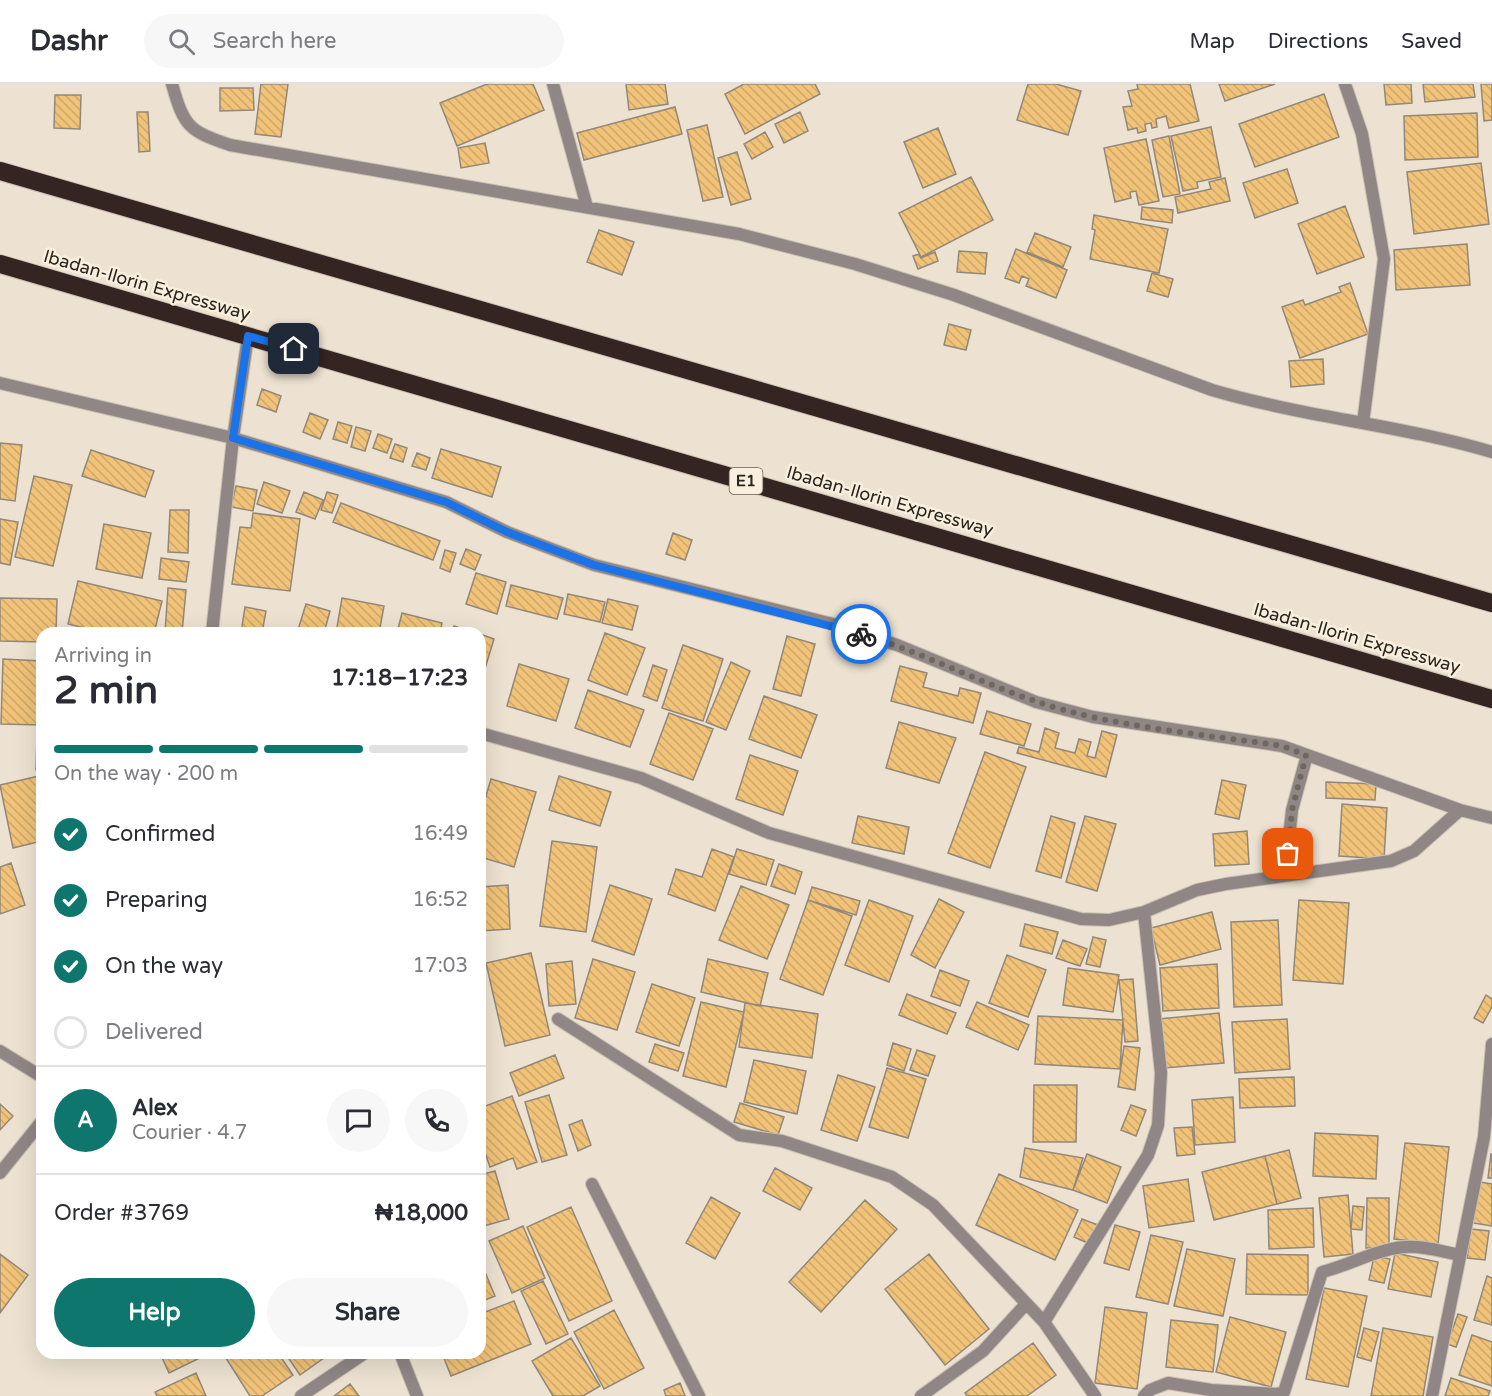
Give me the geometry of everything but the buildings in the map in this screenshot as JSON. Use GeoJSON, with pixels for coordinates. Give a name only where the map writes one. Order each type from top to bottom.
{"type":"FeatureCollection","features":[{"type":"Feature","properties":{"kind":"highway"},"geometry":{"type":"LineString","coordinates":[[0,171],[1492,603]]}},
{"type":"Feature","properties":{"kind":"highway","name":"Ibadan-Ilorin Expressway"},"geometry":{"type":"LineString","coordinates":[[0,264],[1492,699]]}},
{"type":"Feature","properties":{"kind":"street"},"geometry":{"type":"LineString","coordinates":[[172,84],[183,117],[197,134],[230,145],[739,234],[855,264],[954,295],[1212,390],[1254,402],[1454,441],[1492,452]]}},
{"type":"Feature","properties":{"kind":"street"},"geometry":{"type":"LineString","coordinates":[[553,84],[587,207]]}},
{"type":"Feature","properties":{"kind":"street"},"geometry":{"type":"LineString","coordinates":[[1345,84],[1362,134],[1384,259],[1363,423]]}},
{"type":"Feature","properties":{"kind":"street"},"geometry":{"type":"LineString","coordinates":[[213,627],[233,438],[248,336]]}},
{"type":"Feature","properties":{"kind":"street"},"geometry":{"type":"LineString","coordinates":[[0,383],[233,438],[446,502],[507,532],[594,565],[829,623],[897,645],[1036,702],[1093,717],[1282,746],[1460,810],[1492,818]]}},
{"type":"Feature","properties":{"kind":"street"},"geometry":{"type":"LineString","coordinates":[[486,735],[641,778],[769,833],[1081,920],[1109,920],[1144,912],[1197,890],[1285,875],[1391,861],[1414,851],[1460,810]]}},
{"type":"Feature","properties":{"kind":"street"},"geometry":{"type":"LineString","coordinates":[[1285,875],[1292,810],[1306,755]]}},
{"type":"Feature","properties":{"kind":"street"},"geometry":{"type":"LineString","coordinates":[[1044,1322],[1148,1155],[1158,1125],[1161,1073],[1144,912]]}},
{"type":"Feature","properties":{"kind":"street"},"geometry":{"type":"LineString","coordinates":[[558,1019],[739,1135],[782,1141],[892,1177],[933,1204],[1044,1322],[1095,1396]]}},
{"type":"Feature","properties":{"kind":"street"},"geometry":{"type":"LineString","coordinates":[[1432,1396],[1484,1137],[1492,1044]]}},
{"type":"Feature","properties":{"kind":"street"},"geometry":{"type":"LineString","coordinates":[[0,1051],[36,1073]]}},
{"type":"Feature","properties":{"kind":"street"},"geometry":{"type":"LineString","coordinates":[[0,1173],[36,1128]]}},
{"type":"Feature","properties":{"kind":"street"},"geometry":{"type":"LineString","coordinates":[[592,1184],[699,1396]]}},
{"type":"Feature","properties":{"kind":"street"},"geometry":{"type":"LineString","coordinates":[[1144,1396],[1150,1390],[1168,1383],[1211,1390],[1276,1394],[1284,1392],[1322,1272],[1349,1265],[1362,1256],[1405,1247],[1460,1255]]}},
{"type":"Feature","properties":{"kind":"street"},"geometry":{"type":"LineString","coordinates":[[921,1396],[982,1351],[1026,1304]]}},
{"type":"Feature","properties":{"kind":"street"},"geometry":{"type":"LineString","coordinates":[[301,1396],[355,1359]]}},
{"type":"Feature","properties":{"kind":"street"},"geometry":{"type":"LineString","coordinates":[[402,1359],[417,1396]]}},
{"type":"Feature","properties":{"kind":"way so far"},"geometry":{"type":"LineString","coordinates":[[861,634],[897,645],[1036,702],[1093,717],[1282,746],[1306,755],[1292,810],[1288,854]]}},
{"type":"Feature","properties":{"kind":"route"},"geometry":{"type":"LineString","coordinates":[[294,349],[248,336],[233,438],[446,502],[507,532],[594,565],[829,623],[861,634]]}}]}
